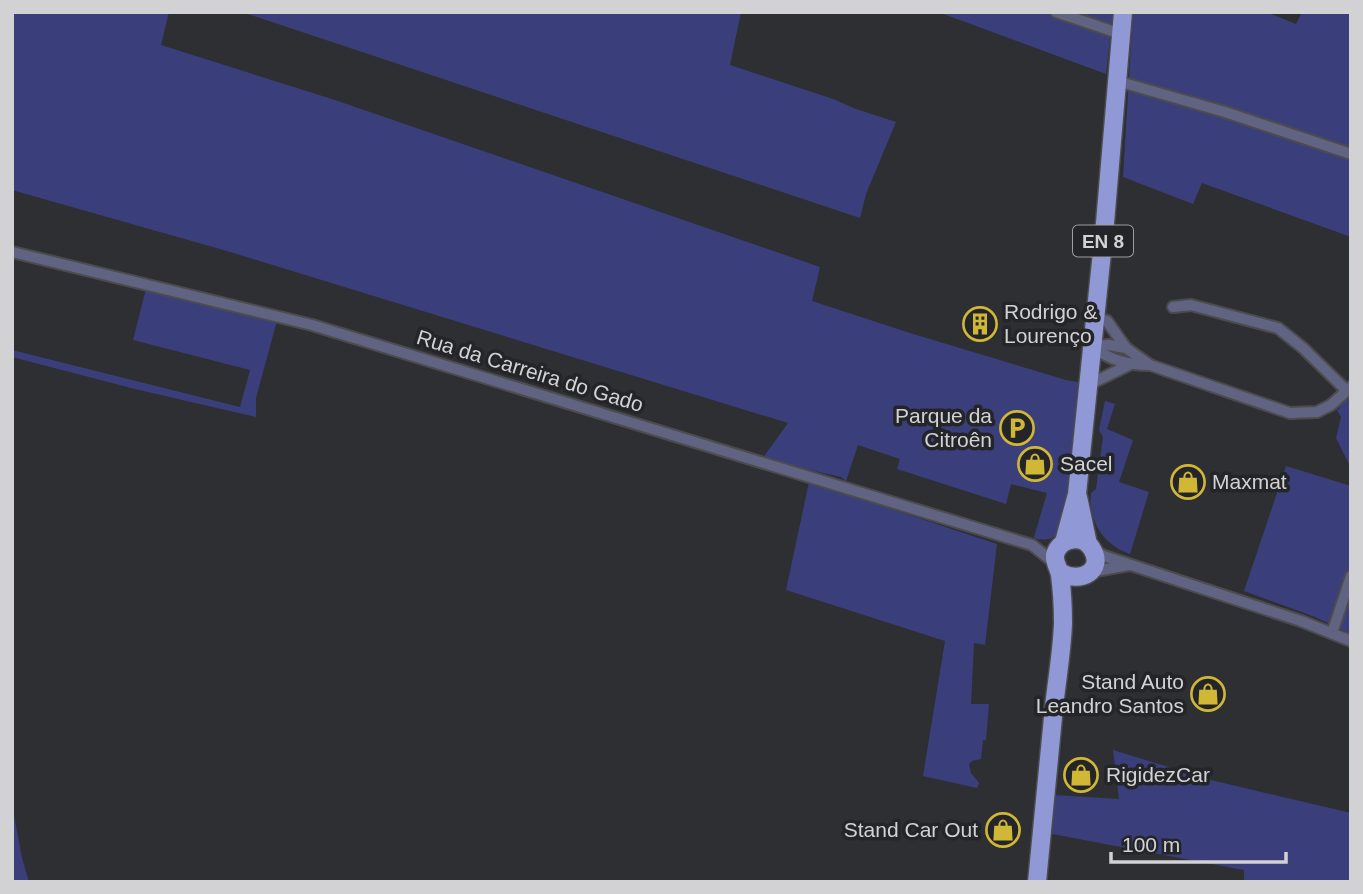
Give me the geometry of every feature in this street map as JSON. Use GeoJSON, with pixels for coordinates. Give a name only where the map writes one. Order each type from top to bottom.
{"type":"FeatureCollection","features":[{"type":"Feature","properties":{"kind":"main road","name":"EN 8"},"geometry":{"type":"LineString","coordinates":[[1037,882],[1063,622],[1056,552],[1063,543],[1077,494],[1123,12]]}},
{"type":"Feature","properties":{"kind":"main road","name":"EN 8"},"geometry":{"type":"LineString","coordinates":[[1063,622],[1084,575],[1095,561],[1077,494]]}},
{"type":"Feature","properties":{"kind":"main road"},"geometry":{"type":"LineString","coordinates":[[1063,543],[1077,539],[1090,546]]}},
{"type":"Feature","properties":{"kind":"main road"},"geometry":{"type":"LineString","coordinates":[[1058,568],[1067,577],[1084,575]]}},
{"type":"Feature","properties":{"kind":"street"},"geometry":{"type":"LineString","coordinates":[[1056,12],[1121,34]]}},
{"type":"Feature","properties":{"kind":"street"},"geometry":{"type":"LineString","coordinates":[[1117,81],[1225,112],[1351,154]]}},
{"type":"Feature","properties":{"kind":"street","name":"Rua da Carreira do Gado"},"geometry":{"type":"LineString","coordinates":[[12,252],[312,325],[1032,545]]}},
{"type":"Feature","properties":{"kind":"street"},"geometry":{"type":"LineString","coordinates":[[1095,317],[1107,321],[1126,348],[1150,365],[1290,413],[1317,412],[1331,405],[1349,389],[1278,328],[1191,305],[1173,307]]}},
{"type":"Feature","properties":{"kind":"street"},"geometry":{"type":"LineString","coordinates":[[1091,346],[1126,348]]}},
{"type":"Feature","properties":{"kind":"street"},"geometry":{"type":"LineString","coordinates":[[1091,346],[1105,357],[1129,365],[1150,365]]}},
{"type":"Feature","properties":{"kind":"street"},"geometry":{"type":"LineString","coordinates":[[1086,386],[1129,365]]}},
{"type":"Feature","properties":{"kind":"street"},"geometry":{"type":"LineString","coordinates":[[1032,545],[1063,543]]}},
{"type":"Feature","properties":{"kind":"street"},"geometry":{"type":"LineString","coordinates":[[1032,545],[1058,568]]}},
{"type":"Feature","properties":{"kind":"street"},"geometry":{"type":"LineString","coordinates":[[1090,546],[1104,556],[1351,641]]}},
{"type":"Feature","properties":{"kind":"street"},"geometry":{"type":"LineString","coordinates":[[1084,575],[1132,565]]}},
{"type":"Feature","properties":{"kind":"street"},"geometry":{"type":"LineString","coordinates":[[1332,633],[1351,576]]}},
{"type":"Feature","properties":{"kind":"shaded area"},"geometry":{"type":"Polygon","coordinates":[[[12,12],[169,12],[161,45],[335,100],[820,267],[812,301],[910,333],[1083,383],[1074,469],[1060,532],[1049,539],[1034,537],[1047,493],[1011,484],[1006,504],[897,469],[900,459],[858,445],[846,481],[841,477],[762,459],[788,423],[227,251],[12,190],[12,12]]]}},
{"type":"Feature","properties":{"kind":"shaded area"},"geometry":{"type":"Polygon","coordinates":[[[242,12],[741,12],[730,65],[896,122],[866,194],[860,218],[242,12]]]}},
{"type":"Feature","properties":{"kind":"shaded area"},"geometry":{"type":"Polygon","coordinates":[[[938,12],[1113,12],[1106,74],[938,12]]]}},
{"type":"Feature","properties":{"kind":"shaded area"},"geometry":{"type":"Polygon","coordinates":[[[1133,12],[1266,12],[1296,24],[1302,12],[1351,12],[1351,237],[1202,183],[1193,204],[1123,177],[1133,12]]]}},
{"type":"Feature","properties":{"kind":"shaded area"},"geometry":{"type":"Polygon","coordinates":[[[147,285],[278,317],[256,398],[256,417],[12,357],[12,350],[240,407],[250,370],[133,340],[147,285]]]}},
{"type":"Feature","properties":{"kind":"shaded area"},"geometry":{"type":"Polygon","coordinates":[[[1351,387],[1351,468],[1336,438],[1341,417],[1337,410],[1340,408],[1338,405],[1351,387]]]}},
{"type":"Feature","properties":{"kind":"shaded area"},"geometry":{"type":"Polygon","coordinates":[[[1105,401],[1115,404],[1107,429],[1133,440],[1119,482],[1149,492],[1130,554],[1105,538],[1092,514],[1091,493],[1096,489],[1103,437],[1099,430],[1105,401]]]}},
{"type":"Feature","properties":{"kind":"shaded area"},"geometry":{"type":"Polygon","coordinates":[[[1286,466],[1351,486],[1351,634],[1315,617],[1244,591],[1286,466]]]}},
{"type":"Feature","properties":{"kind":"shaded area"},"geometry":{"type":"Polygon","coordinates":[[[809,482],[997,544],[985,645],[974,643],[971,704],[989,704],[986,740],[983,740],[981,759],[969,764],[971,773],[979,783],[977,788],[923,776],[945,641],[786,590],[809,482]]]}},
{"type":"Feature","properties":{"kind":"shaded area"},"geometry":{"type":"Polygon","coordinates":[[[1113,750],[1211,780],[1351,813],[1351,882],[1244,882],[1244,870],[1052,834],[1055,795],[1119,799],[1113,750]]]}},
{"type":"Feature","properties":{"kind":"shaded area"},"geometry":{"type":"Polygon","coordinates":[[[12,805],[22,858],[29,882],[12,882],[12,805]]]}},
{"type":"Feature","properties":{"kind":"place","name":"Rodrigo & Lourenço"},"geometry":{"type":"Point","coordinates":[980,324]}},
{"type":"Feature","properties":{"kind":"place","name":"Parque da Citroên"},"geometry":{"type":"Point","coordinates":[1017,428]}},
{"type":"Feature","properties":{"kind":"place","name":"Sacel"},"geometry":{"type":"Point","coordinates":[1035,464]}},
{"type":"Feature","properties":{"kind":"place","name":"Maxmat"},"geometry":{"type":"Point","coordinates":[1188,482]}},
{"type":"Feature","properties":{"kind":"place","name":"Stand Auto Leandro Santos"},"geometry":{"type":"Point","coordinates":[1208,694]}},
{"type":"Feature","properties":{"kind":"place","name":"RigidezCar"},"geometry":{"type":"Point","coordinates":[1081,775]}},
{"type":"Feature","properties":{"kind":"place","name":"Stand Car Out"},"geometry":{"type":"Point","coordinates":[1003,830]}}]}
